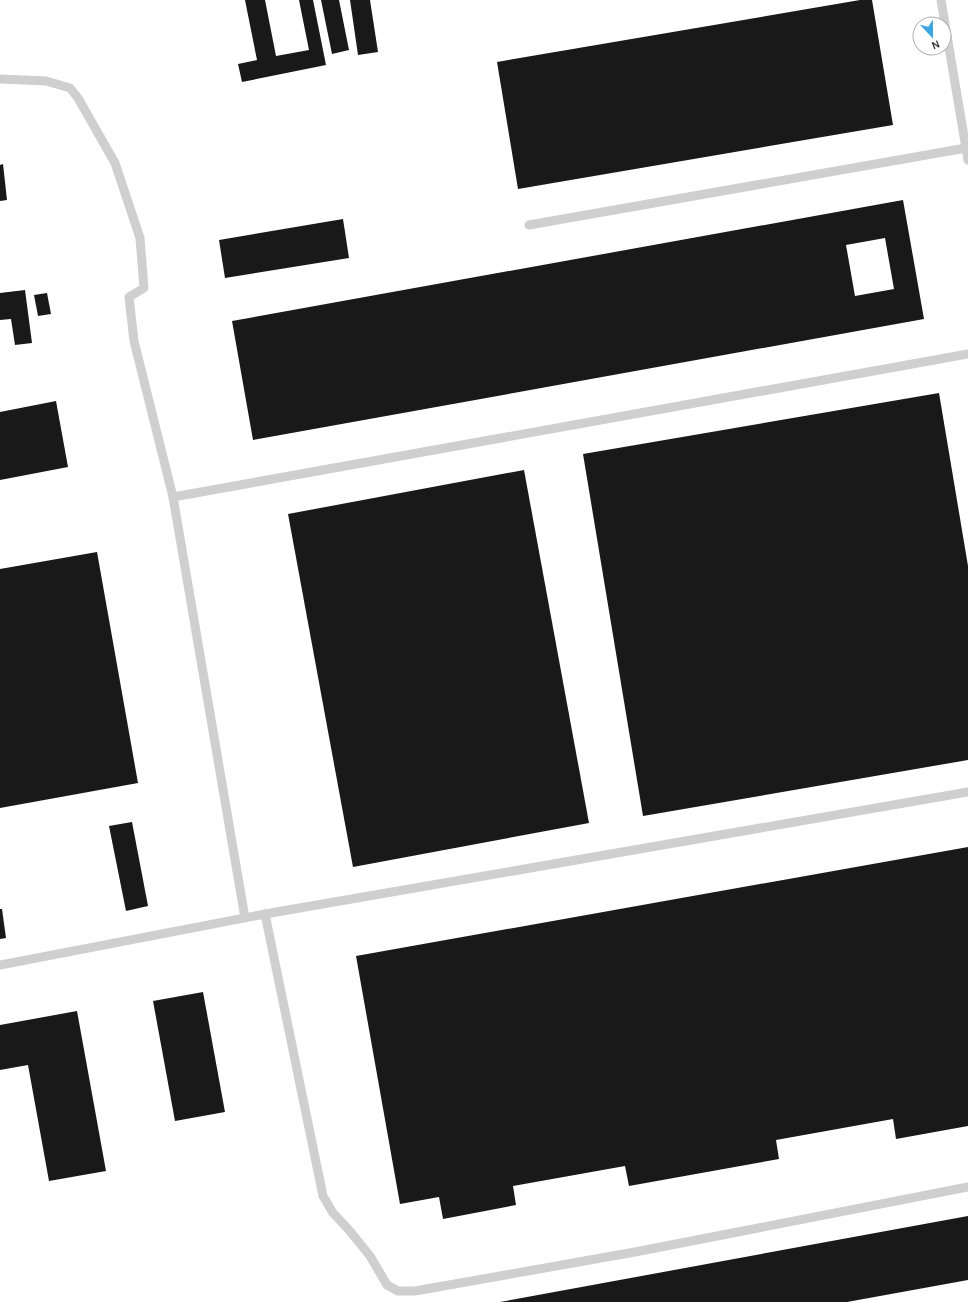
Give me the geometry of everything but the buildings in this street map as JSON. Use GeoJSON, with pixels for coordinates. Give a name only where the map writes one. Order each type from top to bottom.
{"type":"FeatureCollection","features":[{"type":"Feature","properties":{"kind":"lane"},"geometry":{"type":"LineString","coordinates":[[940,0],[968,160]]}},
{"type":"Feature","properties":{"kind":"lane"},"geometry":{"type":"LineString","coordinates":[[0,79],[46,81],[70,88],[78,98],[115,163],[140,238],[144,288],[129,297],[134,341],[173,496],[245,918]]}},
{"type":"Feature","properties":{"kind":"lane"},"geometry":{"type":"LineString","coordinates":[[529,225],[966,148]]}},
{"type":"Feature","properties":{"kind":"lane"},"geometry":{"type":"LineString","coordinates":[[173,496],[968,354]]}},
{"type":"Feature","properties":{"kind":"lane"},"geometry":{"type":"LineString","coordinates":[[0,965],[265,914],[968,792]]}},
{"type":"Feature","properties":{"kind":"lane"},"geometry":{"type":"LineString","coordinates":[[265,914],[323,1196],[333,1213],[370,1256],[387,1285],[398,1291],[415,1291],[635,1252],[968,1187]]}}]}
